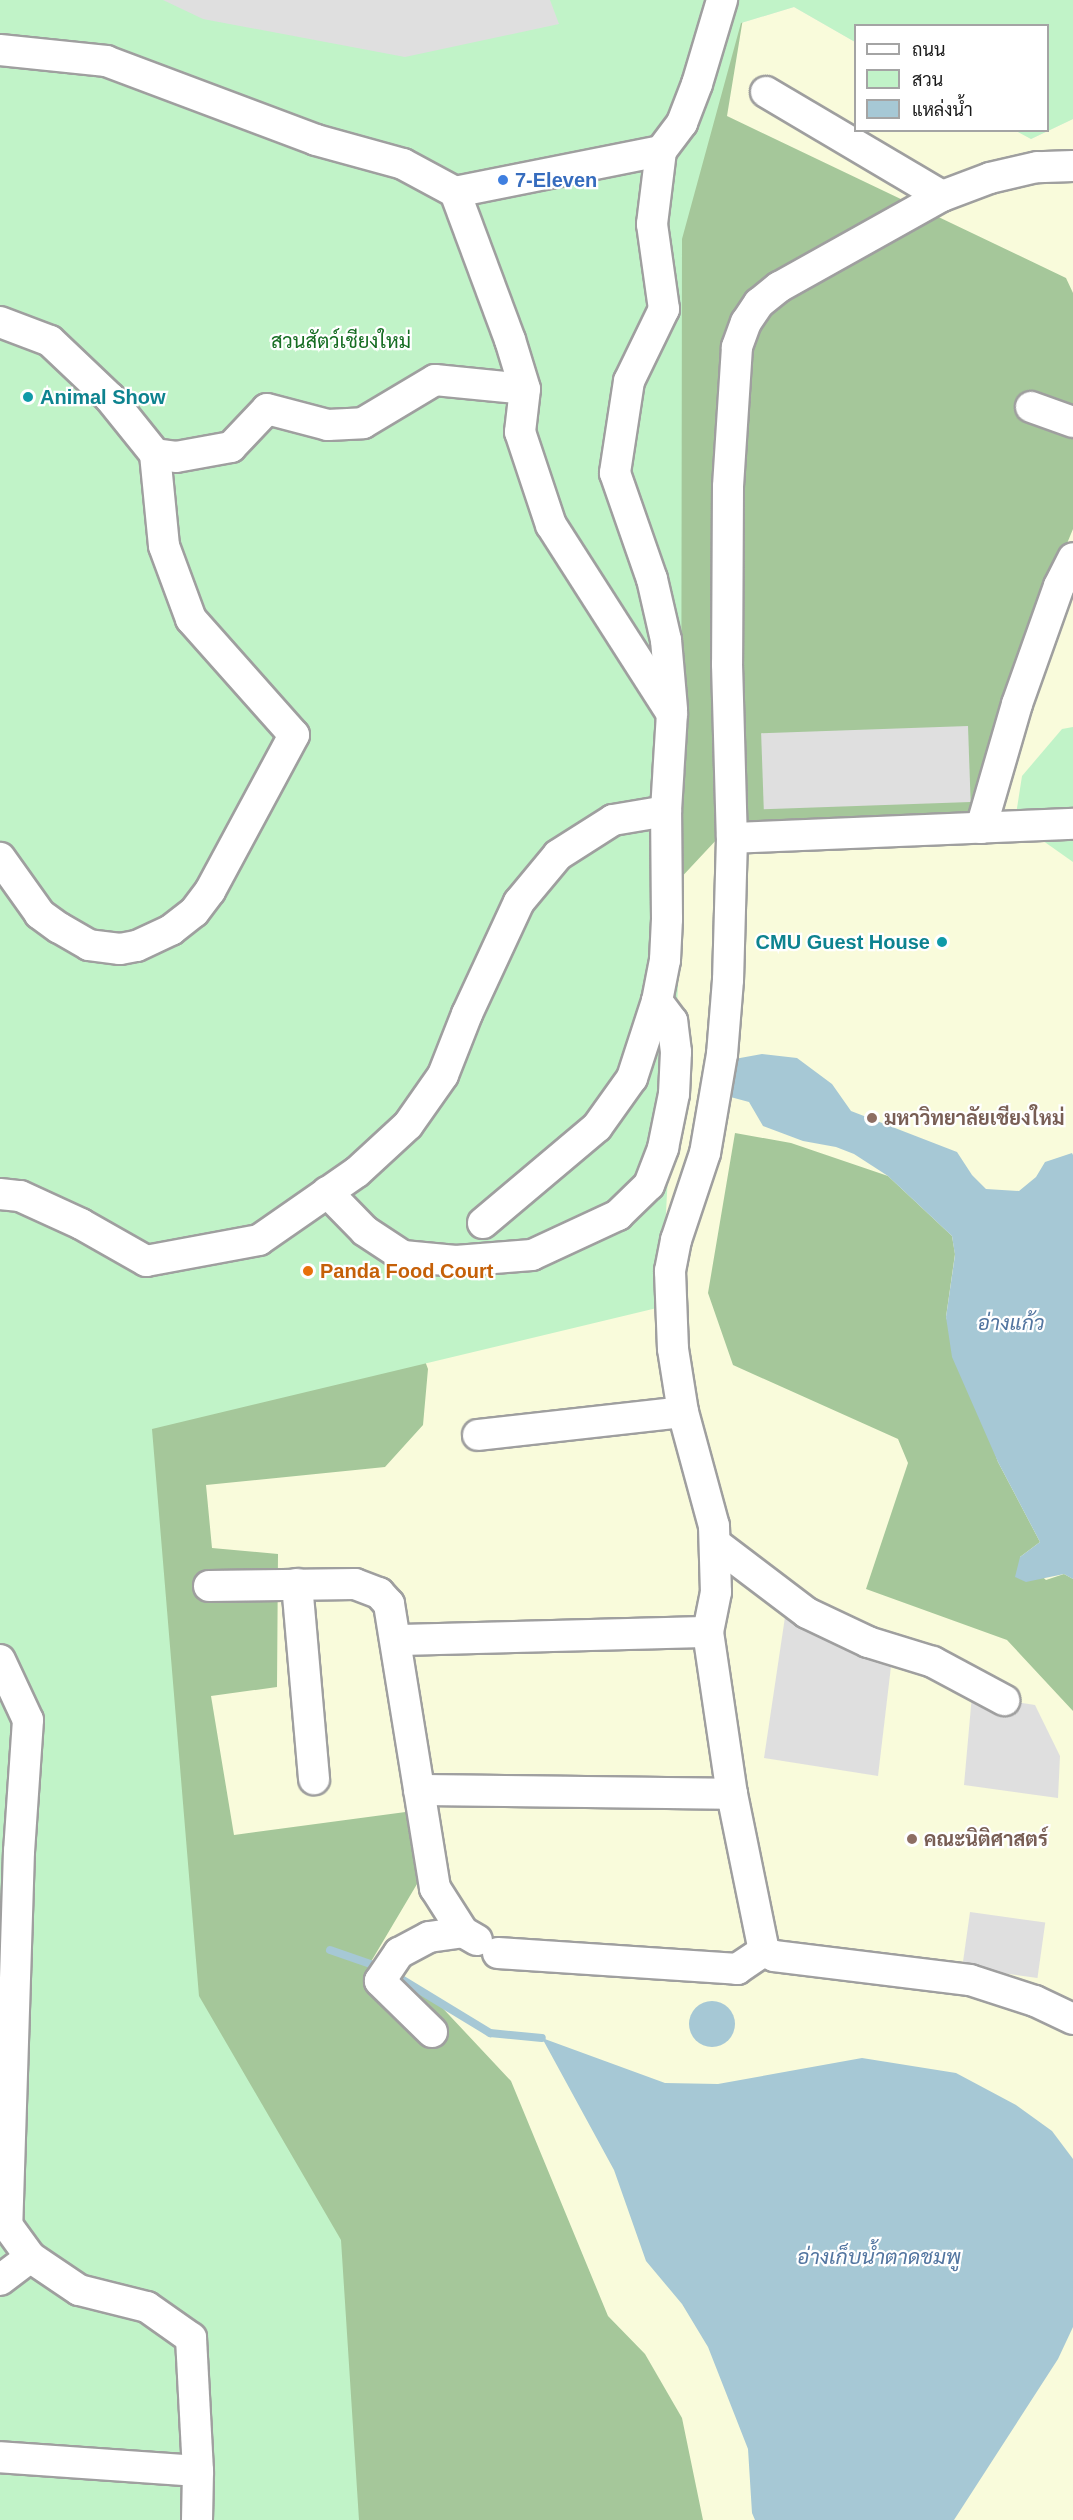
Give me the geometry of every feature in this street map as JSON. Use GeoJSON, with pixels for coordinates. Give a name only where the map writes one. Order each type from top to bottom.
{"type":"FeatureCollection","features":[{"type":"Feature","properties":{"kind":"street"},"geometry":{"type":"LineString","coordinates":[[483,1223],[597,1127],[632,1078],[657,1001],[665,960],[666,811],[672,714],[666,640],[652,579],[615,474],[629,381],[664,309],[652,224],[662,151],[682,123],[697,84],[722,0]]}},
{"type":"Feature","properties":{"kind":"street"},"geometry":{"type":"LineString","coordinates":[[0,50],[106,61],[316,140],[403,164],[455,192],[662,151]]}},
{"type":"Feature","properties":{"kind":"street"},"geometry":{"type":"LineString","coordinates":[[766,92],[942,196]]}},
{"type":"Feature","properties":{"kind":"street"},"geometry":{"type":"LineString","coordinates":[[764,1951],[732,1794],[708,1632],[716,1592],[716,1544],[714,1527],[683,1412],[673,1349],[670,1271],[676,1240],[705,1153],[722,1054],[729,980],[732,838],[727,664],[728,487],[736,347],[746,322],[759,303],[779,287],[942,196],[990,178],[1037,167],[1073,166]]}},
{"type":"Feature","properties":{"kind":"street"},"geometry":{"type":"LineString","coordinates":[[455,192],[510,340],[525,389],[520,432],[551,525],[672,714]]}},
{"type":"Feature","properties":{"kind":"street"},"geometry":{"type":"LineString","coordinates":[[0,322],[50,340],[110,398],[155,454],[164,546],[191,619],[294,735],[210,891],[194,912],[171,930],[136,946],[120,949],[89,945],[59,928],[40,914],[0,858]]}},
{"type":"Feature","properties":{"kind":"street"},"geometry":{"type":"LineString","coordinates":[[155,454],[176,458],[231,447],[267,409],[328,425],[363,423],[435,380],[525,389]]}},
{"type":"Feature","properties":{"kind":"street"},"geometry":{"type":"LineString","coordinates":[[1031,407],[1073,422]]}},
{"type":"Feature","properties":{"kind":"street"},"geometry":{"type":"LineString","coordinates":[[981,828],[1017,704],[1059,586],[1073,558]]}},
{"type":"Feature","properties":{"kind":"street"},"geometry":{"type":"LineString","coordinates":[[0,1194],[20,1196],[81,1224],[146,1261],[259,1240],[357,1172],[408,1125],[443,1075],[467,1014],[519,902],[558,855],[613,820],[666,811]]}},
{"type":"Feature","properties":{"kind":"street"},"geometry":{"type":"LineString","coordinates":[[732,838],[1073,824]]}},
{"type":"Feature","properties":{"kind":"street"},"geometry":{"type":"LineString","coordinates":[[327,1192],[365,1232],[403,1256],[456,1261],[532,1256],[618,1215],[649,1185],[663,1148],[674,1094],[676,1052],[672,1021],[657,1001]]}},
{"type":"Feature","properties":{"kind":"street"},"geometry":{"type":"LineString","coordinates":[[478,1435],[683,1412]]}},
{"type":"Feature","properties":{"kind":"street"},"geometry":{"type":"LineString","coordinates":[[716,1544],[807,1612],[868,1642],[933,1662],[1004,1700]]}},
{"type":"Feature","properties":{"kind":"street"},"geometry":{"type":"LineString","coordinates":[[297,1584],[314,1779]]}},
{"type":"Feature","properties":{"kind":"street"},"geometry":{"type":"LineString","coordinates":[[209,1586],[355,1584],[379,1593],[389,1604],[397,1640],[435,1888],[463,1932],[502,1957],[737,1969],[764,1951]]}},
{"type":"Feature","properties":{"kind":"street"},"geometry":{"type":"LineString","coordinates":[[397,1640],[708,1632]]}},
{"type":"Feature","properties":{"kind":"street"},"geometry":{"type":"LineString","coordinates":[[0,1660],[28,1720],[19,1851],[4,2174],[7,2225],[30,2257],[79,2290],[147,2307],[191,2338],[198,2471],[196,2520]]}},
{"type":"Feature","properties":{"kind":"street"},"geometry":{"type":"LineString","coordinates":[[419,1790],[732,1794]]}},
{"type":"Feature","properties":{"kind":"street"},"geometry":{"type":"LineString","coordinates":[[432,2032],[380,1981],[399,1953],[429,1937],[463,1932]]}},
{"type":"Feature","properties":{"kind":"street"},"geometry":{"type":"LineString","coordinates":[[764,1951],[774,1956],[970,1980],[1035,2001],[1073,2019]]}},
{"type":"Feature","properties":{"kind":"street"},"geometry":{"type":"LineString","coordinates":[[0,2280],[30,2257]]}},
{"type":"Feature","properties":{"kind":"street"},"geometry":{"type":"LineString","coordinates":[[0,2457],[198,2471]]}},
{"type":"Feature","properties":{"kind":"shaded area"},"geometry":{"type":"Polygon","coordinates":[[[163,0],[550,0],[559,24],[405,57],[203,19],[163,0]]]}},
{"type":"Feature","properties":{"kind":"shaded area","name":"มหาวิทยาลัยเชียงใหม่"},"geometry":{"type":"Polygon","coordinates":[[[794,7],[854,41],[854,132],[1019,132],[1031,139],[1073,119],[1073,2520],[359,2520],[199,1996],[152,1428],[682,239],[741,23],[794,7]]]}},
{"type":"Feature","properties":{"kind":"shaded area"},"geometry":{"type":"Polygon","coordinates":[[[968,726],[971,802],[764,809],[761,733],[968,726]]]}},
{"type":"Feature","properties":{"kind":"shaded area"},"geometry":{"type":"Polygon","coordinates":[[[785,1617],[892,1658],[878,1776],[764,1758],[785,1617]]]}},
{"type":"Feature","properties":{"kind":"shaded area"},"geometry":{"type":"Polygon","coordinates":[[[972,1695],[1035,1705],[1060,1756],[1058,1798],[964,1785],[972,1695]]]}},
{"type":"Feature","properties":{"kind":"shaded area"},"geometry":{"type":"Polygon","coordinates":[[[970,1912],[1045,1923],[1037,1978],[962,1967],[970,1912]]]}},
{"type":"Feature","properties":{"kind":"green space","name":"สวนสัตว์เชียงใหม่"},"geometry":{"type":"Polygon","coordinates":[[[0,0],[746,0],[727,116],[1066,278],[1073,293],[1073,529],[1021,654],[967,841],[733,822],[577,989],[388,1263],[428,1369],[423,1425],[385,1467],[206,1485],[212,1548],[278,1554],[277,1687],[211,1696],[234,1835],[428,1809],[436,1852],[369,1965],[435,2000],[511,2081],[608,2316],[645,2354],[682,2418],[703,2520],[0,2520],[110,2029],[0,0]]]}},
{"type":"Feature","properties":{"kind":"green space","name":"สวนสัตว์เชียงใหม่"},"geometry":{"type":"Polygon","coordinates":[[[0,0],[1073,0],[1073,119],[1049,130],[1049,24],[854,24],[854,41],[794,7],[741,23],[682,239],[681,929],[661,1307],[152,1429],[199,1996],[341,2240],[359,2520],[0,2520],[0,0]]]}},
{"type":"Feature","properties":{"kind":"green space","name":"สวนสัตว์เชียงใหม่"},"geometry":{"type":"Polygon","coordinates":[[[1018,132],[1046,132],[1031,139],[1018,132]]]}},
{"type":"Feature","properties":{"kind":"green space"},"geometry":{"type":"Polygon","coordinates":[[[1073,727],[1073,862],[1015,821],[1022,776],[1062,729],[1073,727]]]}},
{"type":"Feature","properties":{"kind":"green space"},"geometry":{"type":"Polygon","coordinates":[[[735,1133],[791,1143],[888,1176],[952,1236],[955,1254],[946,1317],[998,1462],[1040,1542],[1020,1557],[1046,1580],[1064,1574],[1073,1579],[1073,1711],[1007,1640],[866,1589],[908,1463],[898,1439],[733,1365],[708,1293],[735,1133]]]}},
{"type":"Feature","properties":{"kind":"water","name":"อ่างแก้ว"},"geometry":{"type":"Polygon","coordinates":[[[762,1054],[797,1058],[832,1084],[851,1111],[957,1152],[972,1175],[986,1189],[1019,1191],[1036,1177],[1045,1162],[1072,1153],[1073,1579],[1064,1574],[1026,1582],[1015,1577],[1020,1557],[1040,1542],[998,1462],[952,1357],[946,1317],[955,1255],[952,1236],[888,1176],[854,1154],[836,1147],[803,1141],[763,1126],[749,1102],[723,1095],[729,1060],[762,1054]]]}},
{"type":"Feature","properties":{"kind":"water"},"geometry":{"type":"Polygon","coordinates":[[[712,2001],[728,2008],[735,2024],[728,2040],[712,2047],[696,2040],[689,2024],[696,2008],[712,2001]]]}},
{"type":"Feature","properties":{"kind":"water","name":"อ่างเก็บน้ำตาดชมพู"},"geometry":{"type":"Polygon","coordinates":[[[542,2038],[665,2083],[718,2084],[862,2058],[956,2073],[1016,2105],[1052,2131],[1073,2159],[1073,2327],[1058,2359],[954,2520],[755,2520],[752,2513],[748,2449],[708,2347],[682,2304],[646,2261],[614,2170],[542,2038]]]}},
{"type":"Feature","properties":{"kind":"waterway"},"geometry":{"type":"LineString","coordinates":[[330,1950],[382,1968]]}},
{"type":"Feature","properties":{"kind":"waterway"},"geometry":{"type":"LineString","coordinates":[[393,1974],[490,2033],[542,2038]]}},
{"type":"Feature","properties":{"kind":"place","name":"7-Eleven"},"geometry":{"type":"Point","coordinates":[503,180]}},
{"type":"Feature","properties":{"kind":"place","name":"Animal Show"},"geometry":{"type":"Point","coordinates":[28,397]}},
{"type":"Feature","properties":{"kind":"place","name":"CMU Guest House"},"geometry":{"type":"Point","coordinates":[942,942]}},
{"type":"Feature","properties":{"kind":"place","name":"มหาวิทยาลัยเชียงใหม่"},"geometry":{"type":"Point","coordinates":[872,1118]}},
{"type":"Feature","properties":{"kind":"place","name":"Panda Food Court"},"geometry":{"type":"Point","coordinates":[308,1271]}},
{"type":"Feature","properties":{"kind":"place","name":"คณะนิติศาสตร์"},"geometry":{"type":"Point","coordinates":[912,1839]}}]}
